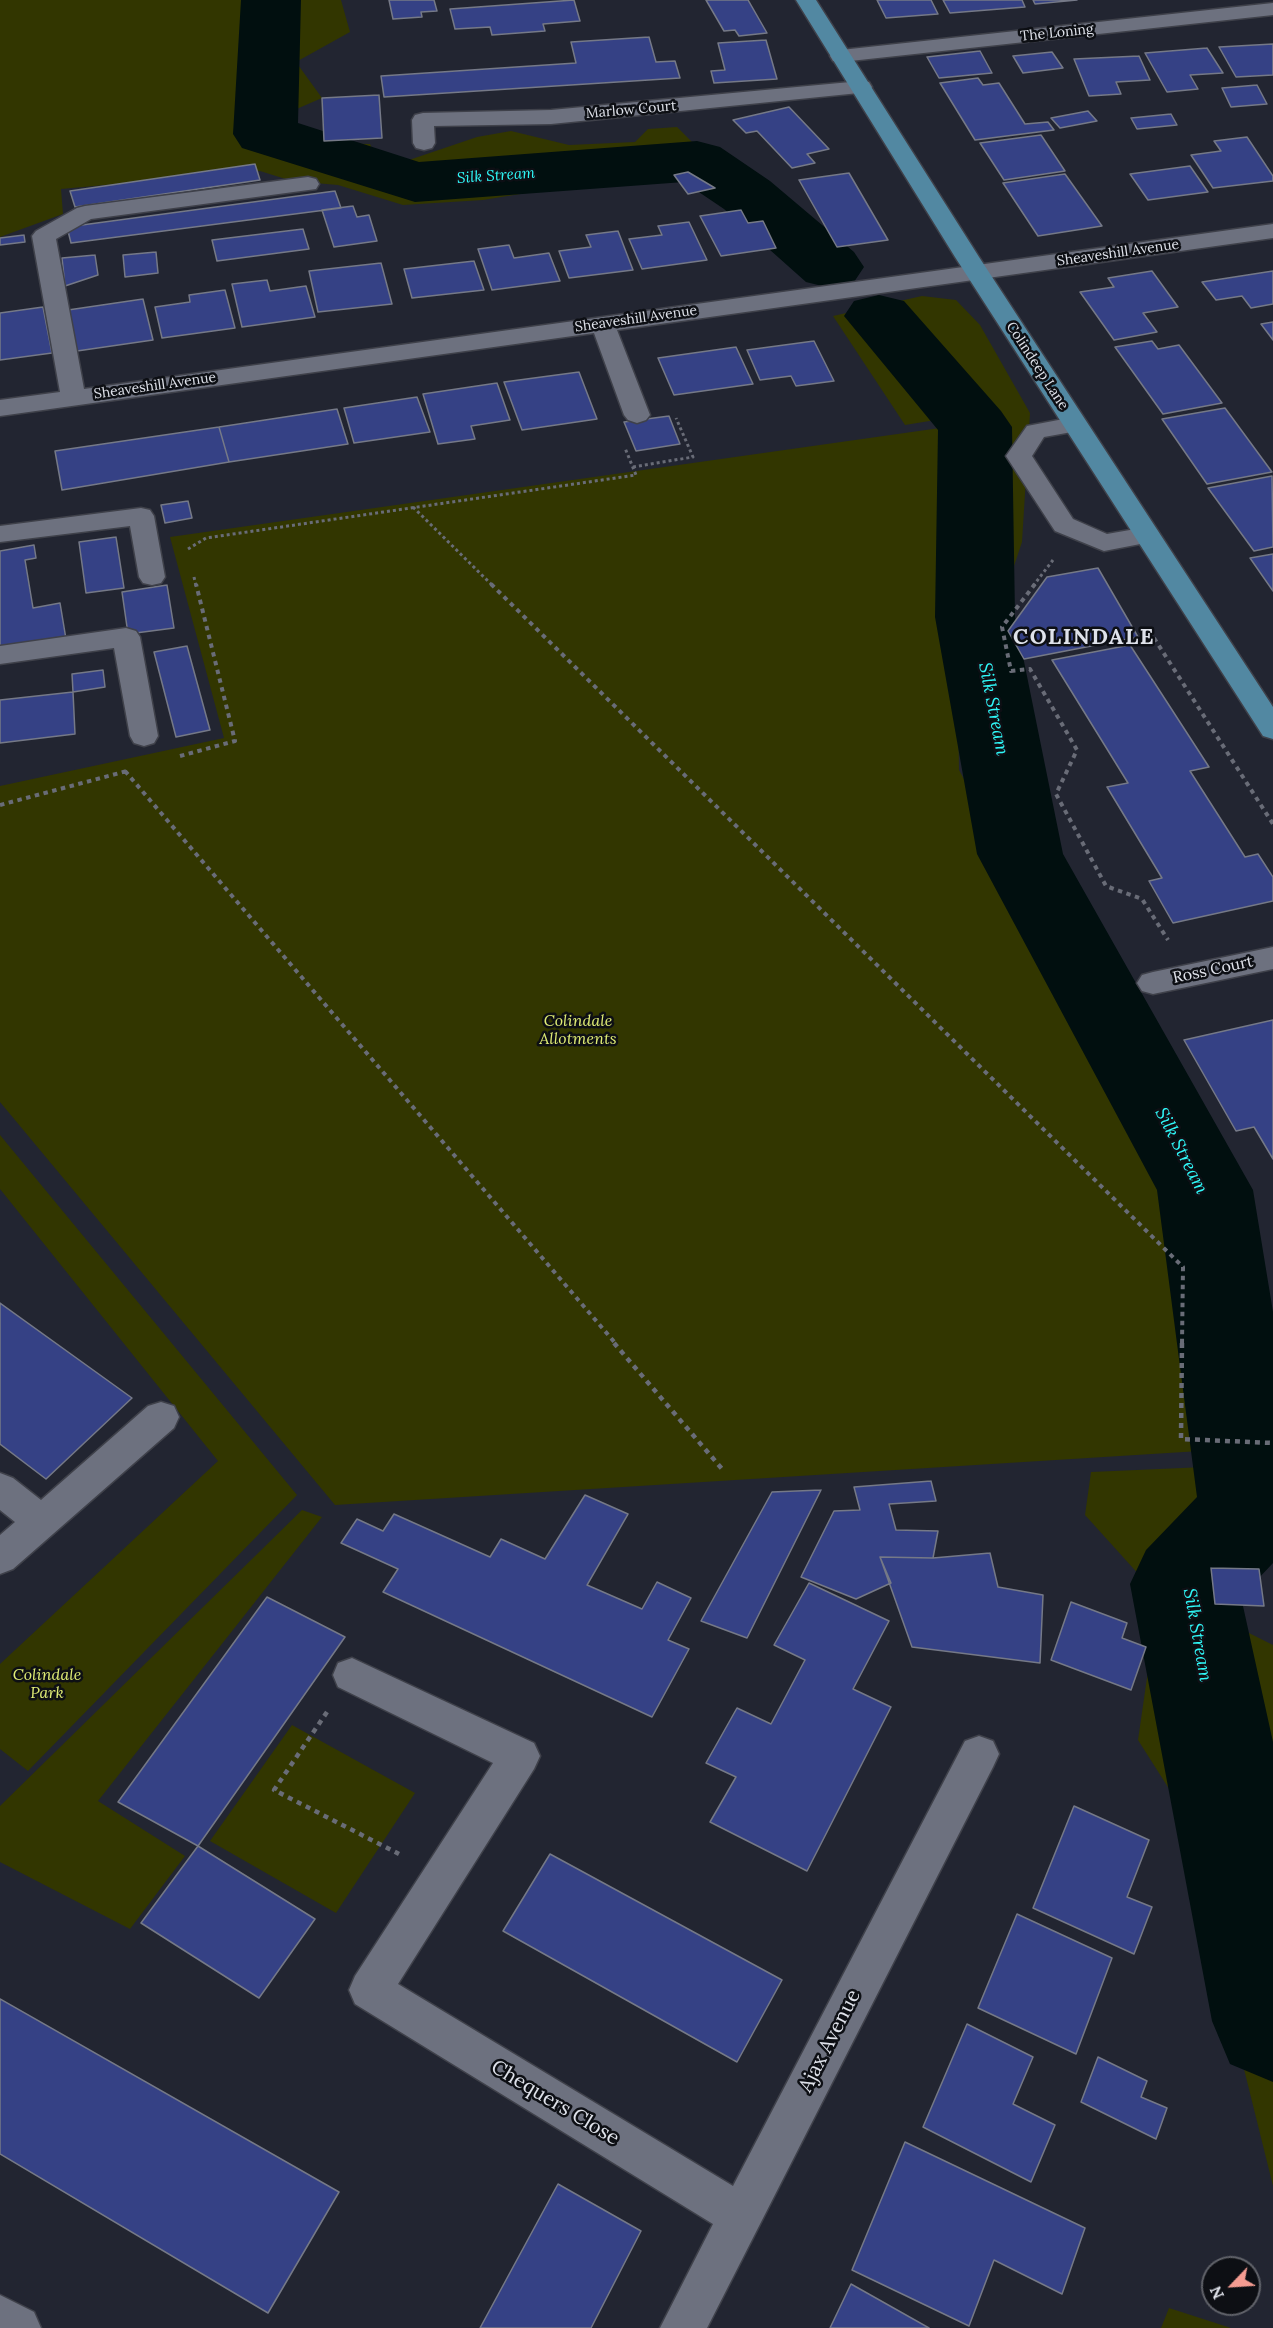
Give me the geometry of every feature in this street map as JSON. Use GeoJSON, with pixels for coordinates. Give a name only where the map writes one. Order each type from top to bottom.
{"type":"FeatureCollection","features":[{"type":"Feature","properties":{"kind":"main road","name":"Colindeep Lane"},"geometry":{"type":"LineString","coordinates":[[806,0],[1074,425],[1273,729]]}},
{"type":"Feature","properties":{"kind":"street","name":"The Loning"},"geometry":{"type":"LineString","coordinates":[[841,56],[1273,9]]}},
{"type":"Feature","properties":{"kind":"street","name":"Marlow Court"},"geometry":{"type":"LineString","coordinates":[[424,143],[423,120],[551,117],[861,87]]}},
{"type":"Feature","properties":{"kind":"street"},"geometry":{"type":"LineString","coordinates":[[73,398],[44,236],[85,213],[308,184]]}},
{"type":"Feature","properties":{"kind":"street","name":"Sheaveshill Avenue"},"geometry":{"type":"LineString","coordinates":[[0,408],[1273,231]]}},
{"type":"Feature","properties":{"kind":"street"},"geometry":{"type":"LineString","coordinates":[[602,323],[637,416]]}},
{"type":"Feature","properties":{"kind":"street"},"geometry":{"type":"LineString","coordinates":[[1074,425],[1036,432],[1019,456],[1064,525],[1104,543],[1147,535]]}},
{"type":"Feature","properties":{"kind":"street"},"geometry":{"type":"LineString","coordinates":[[0,534],[141,516],[152,577]]}},
{"type":"Feature","properties":{"kind":"street"},"geometry":{"type":"LineString","coordinates":[[0,655],[126,638],[144,736]]}},
{"type":"Feature","properties":{"kind":"street","name":"Ross Court"},"geometry":{"type":"LineString","coordinates":[[1153,983],[1273,958]]}},
{"type":"Feature","properties":{"kind":"street"},"geometry":{"type":"LineString","coordinates":[[0,1558],[161,1417]]}},
{"type":"Feature","properties":{"kind":"street"},"geometry":{"type":"LineString","coordinates":[[0,1489],[40,1521]]}},
{"type":"Feature","properties":{"kind":"street"},"geometry":{"type":"LineString","coordinates":[[352,1675],[520,1756],[443,1876]]}},
{"type":"Feature","properties":{"kind":"street","name":"Ajax Avenue"},"geometry":{"type":"LineString","coordinates":[[683,2328],[979,1754]]}},
{"type":"Feature","properties":{"kind":"street","name":"Chequers Close"},"geometry":{"type":"LineString","coordinates":[[443,1876],[370,1990],[740,2216]]}},
{"type":"Feature","properties":{"kind":"street"},"geometry":{"type":"LineString","coordinates":[[0,2318],[18,2328]]}},
{"type":"Feature","properties":{"kind":"path"},"geometry":{"type":"LineString","coordinates":[[187,550],[206,538],[636,475],[633,467]]}},
{"type":"Feature","properties":{"kind":"path"},"geometry":{"type":"LineString","coordinates":[[413,507],[1183,1267],[1181,1439],[1273,1443]]}},
{"type":"Feature","properties":{"kind":"path"},"geometry":{"type":"LineString","coordinates":[[1075,530],[1002,627],[1011,671],[1030,669],[1077,750],[1056,794],[1106,886],[1142,899],[1190,975]]}},
{"type":"Feature","properties":{"kind":"path"},"geometry":{"type":"LineString","coordinates":[[169,759],[235,741],[193,572]]}},
{"type":"Feature","properties":{"kind":"path"},"geometry":{"type":"LineString","coordinates":[[1154,638],[1273,824]]}},
{"type":"Feature","properties":{"kind":"path"},"geometry":{"type":"LineString","coordinates":[[0,805],[136,768]]}},
{"type":"Feature","properties":{"kind":"path"},"geometry":{"type":"LineString","coordinates":[[125,771],[723,1470]]}},
{"type":"Feature","properties":{"kind":"path"},"geometry":{"type":"LineString","coordinates":[[352,1675],[274,1790],[443,1876]]}},
{"type":"Feature","properties":{"kind":"green space"},"geometry":{"type":"Polygon","coordinates":[[[0,0],[341,0],[350,32],[296,62],[322,98],[285,114],[310,143],[370,144],[377,158],[409,160],[477,137],[511,131],[569,145],[635,142],[648,129],[677,127],[704,154],[749,176],[681,168],[483,200],[403,205],[338,185],[292,181],[260,171],[61,189],[63,214],[0,237],[0,0]]]}},
{"type":"Feature","properties":{"kind":"green space"},"geometry":{"type":"Polygon","coordinates":[[[922,296],[956,300],[980,325],[1030,413],[1022,542],[995,623],[1003,715],[1041,844],[1091,949],[1141,1038],[1237,1172],[1248,1221],[1252,1297],[1273,1352],[1273,1399],[1256,1405],[1228,1395],[1208,1246],[1193,1189],[971,766],[963,424],[954,417],[905,425],[833,316],[922,296]]]}},
{"type":"Feature","properties":{"kind":"green space","name":"Colindale Allotments"},"geometry":{"type":"Polygon","coordinates":[[[954,426],[959,770],[1185,1190],[1232,1449],[335,1505],[0,1102],[0,786],[224,738],[170,537],[954,426]]]}},
{"type":"Feature","properties":{"kind":"green space","name":"Colindale Park"},"geometry":{"type":"Polygon","coordinates":[[[0,1135],[297,1495],[28,1771],[0,1749],[0,1664],[218,1461],[0,1189],[0,1135]]]}},
{"type":"Feature","properties":{"kind":"green space"},"geometry":{"type":"Polygon","coordinates":[[[1273,1464],[1273,1549],[1252,1556],[1226,1574],[1243,1630],[1273,1645],[1273,1761],[1268,1767],[1273,1782],[1273,2186],[1178,1803],[1138,1740],[1151,1650],[1151,1588],[1085,1515],[1091,1472],[1273,1464]]]}},
{"type":"Feature","properties":{"kind":"green space"},"geometry":{"type":"Polygon","coordinates":[[[302,1510],[322,1517],[98,1801],[185,1856],[130,1929],[0,1862],[0,1806],[302,1510]]]}},
{"type":"Feature","properties":{"kind":"green space"},"geometry":{"type":"Polygon","coordinates":[[[292,1725],[415,1793],[336,1913],[210,1841],[292,1725]]]}},
{"type":"Feature","properties":{"kind":"green space"},"geometry":{"type":"Polygon","coordinates":[[[1169,2308],[1231,2328],[1161,2328],[1169,2308]]]}},
{"type":"Feature","properties":{"kind":"building"},"geometry":{"type":"Polygon","coordinates":[[[389,0],[434,0],[437,11],[421,12],[422,17],[393,19],[389,0]]]}},
{"type":"Feature","properties":{"kind":"building"},"geometry":{"type":"Polygon","coordinates":[[[574,0],[580,21],[543,24],[545,31],[492,35],[490,27],[455,29],[450,9],[574,0]]]}},
{"type":"Feature","properties":{"kind":"building"},"geometry":{"type":"Polygon","coordinates":[[[706,0],[748,0],[767,33],[739,36],[735,30],[724,31],[706,0]]]}},
{"type":"Feature","properties":{"kind":"building"},"geometry":{"type":"Polygon","coordinates":[[[877,0],[931,0],[938,14],[886,18],[877,0]]]}},
{"type":"Feature","properties":{"kind":"building"},"geometry":{"type":"Polygon","coordinates":[[[943,0],[1022,0],[1025,7],[950,13],[943,0]]]}},
{"type":"Feature","properties":{"kind":"building"},"geometry":{"type":"Polygon","coordinates":[[[1033,0],[1077,0],[1035,4],[1033,0]]]}},
{"type":"Feature","properties":{"kind":"building"},"geometry":{"type":"Polygon","coordinates":[[[649,37],[656,62],[675,61],[680,78],[384,97],[381,76],[576,63],[571,42],[649,37]]]}},
{"type":"Feature","properties":{"kind":"building"},"geometry":{"type":"Polygon","coordinates":[[[766,40],[777,79],[714,83],[711,71],[725,70],[718,43],[766,40]]]}},
{"type":"Feature","properties":{"kind":"building"},"geometry":{"type":"Polygon","coordinates":[[[1273,44],[1273,75],[1236,77],[1219,47],[1273,44]]]}},
{"type":"Feature","properties":{"kind":"building"},"geometry":{"type":"Polygon","coordinates":[[[1207,48],[1223,73],[1190,75],[1198,89],[1167,92],[1145,53],[1207,48]]]}},
{"type":"Feature","properties":{"kind":"building"},"geometry":{"type":"Polygon","coordinates":[[[980,51],[992,73],[939,78],[927,57],[980,51]]]}},
{"type":"Feature","properties":{"kind":"building"},"geometry":{"type":"Polygon","coordinates":[[[1052,52],[1063,68],[1023,73],[1013,56],[1052,52]]]}},
{"type":"Feature","properties":{"kind":"building"},"geometry":{"type":"Polygon","coordinates":[[[1139,56],[1150,80],[1116,82],[1121,94],[1089,96],[1074,59],[1139,56]]]}},
{"type":"Feature","properties":{"kind":"building"},"geometry":{"type":"Polygon","coordinates":[[[978,78],[983,85],[999,83],[1025,124],[1048,122],[1054,130],[975,140],[940,83],[978,78]]]}},
{"type":"Feature","properties":{"kind":"building"},"geometry":{"type":"Polygon","coordinates":[[[1257,85],[1267,104],[1231,107],[1222,88],[1257,85]]]}},
{"type":"Feature","properties":{"kind":"building"},"geometry":{"type":"Polygon","coordinates":[[[379,95],[382,138],[324,141],[322,98],[379,95]]]}},
{"type":"Feature","properties":{"kind":"building"},"geometry":{"type":"Polygon","coordinates":[[[789,107],[829,149],[807,154],[815,163],[792,168],[757,131],[746,133],[733,120],[789,107]]]}},
{"type":"Feature","properties":{"kind":"building"},"geometry":{"type":"Polygon","coordinates":[[[1088,111],[1097,121],[1060,128],[1051,118],[1088,111]]]}},
{"type":"Feature","properties":{"kind":"building"},"geometry":{"type":"Polygon","coordinates":[[[1171,114],[1177,125],[1137,129],[1131,118],[1171,114]]]}},
{"type":"Feature","properties":{"kind":"building"},"geometry":{"type":"Polygon","coordinates":[[[1041,135],[1065,171],[1004,180],[980,143],[1041,135]]]}},
{"type":"Feature","properties":{"kind":"building"},"geometry":{"type":"Polygon","coordinates":[[[1247,137],[1273,176],[1273,181],[1213,188],[1191,155],[1221,151],[1214,141],[1247,137]]]}},
{"type":"Feature","properties":{"kind":"building"},"geometry":{"type":"Polygon","coordinates":[[[255,164],[260,180],[75,207],[70,191],[255,164]]]}},
{"type":"Feature","properties":{"kind":"building"},"geometry":{"type":"Polygon","coordinates":[[[1190,166],[1208,192],[1148,200],[1130,174],[1190,166]]]}},
{"type":"Feature","properties":{"kind":"building"},"geometry":{"type":"Polygon","coordinates":[[[688,172],[715,188],[688,194],[674,175],[688,172]]]}},
{"type":"Feature","properties":{"kind":"building"},"geometry":{"type":"Polygon","coordinates":[[[849,173],[888,240],[837,247],[799,180],[849,173]]]}},
{"type":"Feature","properties":{"kind":"building"},"geometry":{"type":"Polygon","coordinates":[[[1065,174],[1102,226],[1038,236],[1003,183],[1065,174]]]}},
{"type":"Feature","properties":{"kind":"building"},"geometry":{"type":"Polygon","coordinates":[[[335,191],[341,208],[71,243],[67,227],[335,191]]]}},
{"type":"Feature","properties":{"kind":"building"},"geometry":{"type":"Polygon","coordinates":[[[353,206],[357,217],[369,215],[377,241],[334,247],[322,210],[353,206]]]}},
{"type":"Feature","properties":{"kind":"building"},"geometry":{"type":"Polygon","coordinates":[[[741,210],[748,223],[763,221],[776,248],[721,256],[700,216],[741,210]]]}},
{"type":"Feature","properties":{"kind":"building"},"geometry":{"type":"Polygon","coordinates":[[[689,222],[707,260],[642,269],[629,239],[662,235],[658,226],[689,222]]]}},
{"type":"Feature","properties":{"kind":"building"},"geometry":{"type":"Polygon","coordinates":[[[303,229],[309,249],[217,261],[212,240],[303,229]]]}},
{"type":"Feature","properties":{"kind":"building"},"geometry":{"type":"Polygon","coordinates":[[[618,231],[633,270],[569,278],[559,251],[591,247],[586,235],[618,231]]]}},
{"type":"Feature","properties":{"kind":"building"},"geometry":{"type":"Polygon","coordinates":[[[24,235],[25,242],[0,245],[0,238],[24,235]]]}},
{"type":"Feature","properties":{"kind":"building"},"geometry":{"type":"Polygon","coordinates":[[[509,245],[514,258],[549,253],[560,281],[492,290],[478,249],[509,245]]]}},
{"type":"Feature","properties":{"kind":"building"},"geometry":{"type":"Polygon","coordinates":[[[156,252],[158,273],[125,277],[123,255],[156,252]]]}},
{"type":"Feature","properties":{"kind":"building"},"geometry":{"type":"Polygon","coordinates":[[[95,255],[98,275],[65,286],[62,258],[95,255]]]}},
{"type":"Feature","properties":{"kind":"building"},"geometry":{"type":"Polygon","coordinates":[[[474,261],[484,290],[412,298],[404,269],[474,261]]]}},
{"type":"Feature","properties":{"kind":"building"},"geometry":{"type":"Polygon","coordinates":[[[381,263],[392,304],[318,312],[309,271],[381,263]]]}},
{"type":"Feature","properties":{"kind":"building"},"geometry":{"type":"Polygon","coordinates":[[[1152,271],[1178,307],[1143,313],[1157,332],[1114,340],[1080,292],[1114,287],[1108,278],[1152,271]]]}},
{"type":"Feature","properties":{"kind":"building"},"geometry":{"type":"Polygon","coordinates":[[[1273,271],[1273,304],[1251,308],[1242,296],[1216,300],[1202,282],[1273,271]]]}},
{"type":"Feature","properties":{"kind":"building"},"geometry":{"type":"Polygon","coordinates":[[[267,280],[270,291],[306,286],[315,317],[242,327],[232,284],[267,280]]]}},
{"type":"Feature","properties":{"kind":"building"},"geometry":{"type":"Polygon","coordinates":[[[225,290],[235,328],[162,338],[155,307],[190,302],[189,295],[225,290]]]}},
{"type":"Feature","properties":{"kind":"building"},"geometry":{"type":"Polygon","coordinates":[[[143,299],[153,340],[77,351],[68,310],[143,299]]]}},
{"type":"Feature","properties":{"kind":"building"},"geometry":{"type":"Polygon","coordinates":[[[43,307],[52,353],[0,360],[0,313],[43,307]]]}},
{"type":"Feature","properties":{"kind":"building"},"geometry":{"type":"Polygon","coordinates":[[[1273,322],[1273,340],[1261,324],[1273,322]]]}},
{"type":"Feature","properties":{"kind":"building"},"geometry":{"type":"Polygon","coordinates":[[[814,341],[834,381],[796,386],[791,376],[760,380],[747,350],[814,341]]]}},
{"type":"Feature","properties":{"kind":"building"},"geometry":{"type":"Polygon","coordinates":[[[1152,341],[1158,349],[1179,345],[1222,403],[1163,414],[1115,347],[1152,341]]]}},
{"type":"Feature","properties":{"kind":"building"},"geometry":{"type":"Polygon","coordinates":[[[736,347],[753,384],[674,395],[658,358],[736,347]]]}},
{"type":"Feature","properties":{"kind":"building"},"geometry":{"type":"Polygon","coordinates":[[[579,372],[597,419],[522,430],[504,382],[579,372]]]}},
{"type":"Feature","properties":{"kind":"building"},"geometry":{"type":"Polygon","coordinates":[[[497,383],[510,420],[471,426],[475,439],[438,444],[423,394],[497,383]]]}},
{"type":"Feature","properties":{"kind":"building"},"geometry":{"type":"Polygon","coordinates":[[[417,397],[430,432],[354,443],[344,408],[417,397]]]}},
{"type":"Feature","properties":{"kind":"building"},"geometry":{"type":"Polygon","coordinates":[[[1225,408],[1272,472],[1207,484],[1162,419],[1225,408]]]}},
{"type":"Feature","properties":{"kind":"building"},"geometry":{"type":"Polygon","coordinates":[[[337,409],[348,444],[229,462],[219,427],[337,409]]]}},
{"type":"Feature","properties":{"kind":"building"},"geometry":{"type":"Polygon","coordinates":[[[669,416],[680,444],[636,451],[624,422],[669,416]]]}},
{"type":"Feature","properties":{"kind":"building"},"geometry":{"type":"Polygon","coordinates":[[[219,427],[229,462],[62,490],[55,451],[219,427]]]}},
{"type":"Feature","properties":{"kind":"building"},"geometry":{"type":"Polygon","coordinates":[[[1272,476],[1273,547],[1254,551],[1208,488],[1272,476]]]}},
{"type":"Feature","properties":{"kind":"building"},"geometry":{"type":"Polygon","coordinates":[[[188,501],[192,518],[165,523],[161,505],[188,501]]]}},
{"type":"Feature","properties":{"kind":"building"},"geometry":{"type":"Polygon","coordinates":[[[116,537],[124,588],[86,593],[79,542],[116,537]]]}},
{"type":"Feature","properties":{"kind":"building"},"geometry":{"type":"Polygon","coordinates":[[[34,545],[36,558],[25,560],[33,608],[60,603],[66,639],[0,650],[0,551],[34,545]]]}},
{"type":"Feature","properties":{"kind":"building"},"geometry":{"type":"Polygon","coordinates":[[[1273,554],[1273,591],[1250,558],[1273,554]]]}},
{"type":"Feature","properties":{"kind":"building"},"geometry":{"type":"Polygon","coordinates":[[[1098,568],[1138,637],[1024,659],[1008,631],[1047,577],[1098,568]]]}},
{"type":"Feature","properties":{"kind":"building"},"geometry":{"type":"Polygon","coordinates":[[[167,585],[174,628],[128,634],[122,592],[167,585]]]}},
{"type":"Feature","properties":{"kind":"building"},"geometry":{"type":"Polygon","coordinates":[[[1130,645],[1209,767],[1190,771],[1245,857],[1258,854],[1273,877],[1273,901],[1173,923],[1149,881],[1162,878],[1107,787],[1128,783],[1052,660],[1130,645]]]}},
{"type":"Feature","properties":{"kind":"building"},"geometry":{"type":"Polygon","coordinates":[[[187,646],[210,730],[176,737],[154,652],[187,646]]]}},
{"type":"Feature","properties":{"kind":"building"},"geometry":{"type":"Polygon","coordinates":[[[103,670],[105,687],[73,692],[72,674],[103,670]]]}},
{"type":"Feature","properties":{"kind":"building"},"geometry":{"type":"Polygon","coordinates":[[[73,692],[75,734],[0,743],[0,700],[73,692]]]}},
{"type":"Feature","properties":{"kind":"building"},"geometry":{"type":"Polygon","coordinates":[[[1273,1020],[1273,1159],[1254,1127],[1236,1131],[1184,1040],[1273,1020]]]}},
{"type":"Feature","properties":{"kind":"building"},"geometry":{"type":"Polygon","coordinates":[[[0,1303],[132,1398],[46,1479],[0,1444],[0,1303]]]}},
{"type":"Feature","properties":{"kind":"building"},"geometry":{"type":"Polygon","coordinates":[[[931,1481],[936,1501],[889,1504],[896,1530],[938,1531],[933,1558],[880,1557],[891,1583],[856,1599],[801,1577],[834,1511],[860,1510],[854,1487],[931,1481]]]}},
{"type":"Feature","properties":{"kind":"building"},"geometry":{"type":"Polygon","coordinates":[[[821,1490],[747,1638],[701,1621],[772,1492],[821,1490]]]}},
{"type":"Feature","properties":{"kind":"building"},"geometry":{"type":"Polygon","coordinates":[[[585,1495],[628,1514],[587,1585],[642,1609],[657,1582],[691,1598],[668,1640],[689,1649],[652,1717],[383,1592],[398,1569],[341,1543],[357,1519],[383,1531],[394,1514],[490,1557],[501,1539],[545,1559],[585,1495]]]}},
{"type":"Feature","properties":{"kind":"building"},"geometry":{"type":"Polygon","coordinates":[[[990,1553],[998,1587],[1043,1595],[1040,1663],[912,1647],[880,1557],[933,1558],[990,1553]]]}},
{"type":"Feature","properties":{"kind":"building"},"geometry":{"type":"Polygon","coordinates":[[[1211,1568],[1259,1569],[1264,1606],[1215,1604],[1211,1568]]]}},
{"type":"Feature","properties":{"kind":"building"},"geometry":{"type":"Polygon","coordinates":[[[809,1583],[889,1621],[853,1689],[891,1707],[807,1871],[710,1822],[736,1777],[706,1763],[737,1708],[771,1724],[805,1660],[774,1645],[809,1583]]]}},
{"type":"Feature","properties":{"kind":"building"},"geometry":{"type":"Polygon","coordinates":[[[267,1597],[345,1637],[198,1846],[118,1802],[267,1597]]]}},
{"type":"Feature","properties":{"kind":"building"},"geometry":{"type":"Polygon","coordinates":[[[1071,1602],[1127,1623],[1122,1638],[1146,1647],[1131,1690],[1051,1660],[1071,1602]]]}},
{"type":"Feature","properties":{"kind":"building"},"geometry":{"type":"Polygon","coordinates":[[[1074,1806],[1149,1840],[1127,1897],[1152,1907],[1134,1954],[1033,1908],[1074,1806]]]}},
{"type":"Feature","properties":{"kind":"building"},"geometry":{"type":"Polygon","coordinates":[[[198,1846],[315,1919],[259,1998],[141,1923],[198,1846]]]}},
{"type":"Feature","properties":{"kind":"building"},"geometry":{"type":"Polygon","coordinates":[[[550,1854],[782,1980],[737,2062],[503,1931],[550,1854]]]}},
{"type":"Feature","properties":{"kind":"building"},"geometry":{"type":"Polygon","coordinates":[[[1017,1914],[1112,1958],[1076,2054],[978,2008],[1017,1914]]]}},
{"type":"Feature","properties":{"kind":"building"},"geometry":{"type":"Polygon","coordinates":[[[0,1999],[339,2192],[268,2313],[0,2154],[0,1999]]]}},
{"type":"Feature","properties":{"kind":"building"},"geometry":{"type":"Polygon","coordinates":[[[967,2024],[1033,2057],[1013,2104],[1055,2125],[1031,2182],[923,2127],[967,2024]]]}},
{"type":"Feature","properties":{"kind":"building"},"geometry":{"type":"Polygon","coordinates":[[[1098,2057],[1147,2081],[1141,2097],[1167,2108],[1156,2139],[1081,2102],[1098,2057]]]}},
{"type":"Feature","properties":{"kind":"building"},"geometry":{"type":"Polygon","coordinates":[[[905,2142],[1085,2228],[1062,2294],[994,2260],[969,2326],[852,2270],[905,2142]]]}},
{"type":"Feature","properties":{"kind":"building"},"geometry":{"type":"Polygon","coordinates":[[[558,2184],[641,2231],[591,2328],[480,2328],[558,2184]]]}},
{"type":"Feature","properties":{"kind":"building"},"geometry":{"type":"Polygon","coordinates":[[[851,2284],[929,2328],[830,2328],[851,2284]]]}},
{"type":"Feature","properties":{"kind":"waterway","name":"Silk Stream"},"geometry":{"type":"LineString","coordinates":[[271,0],[265,134],[415,182],[697,161],[747,195],[830,267]]}},
{"type":"Feature","properties":{"kind":"waterway","name":"Silk Stream"},"geometry":{"type":"LineString","coordinates":[[879,316],[975,427],[975,617],[1020,854],[1205,1190],[1252,1512],[1184,1584],[1273,2021]]}},
{"type":"Feature","properties":{"kind":"district","name":"COLINDALE"},"geometry":{"type":"Point","coordinates":[1084,638]}}]}
